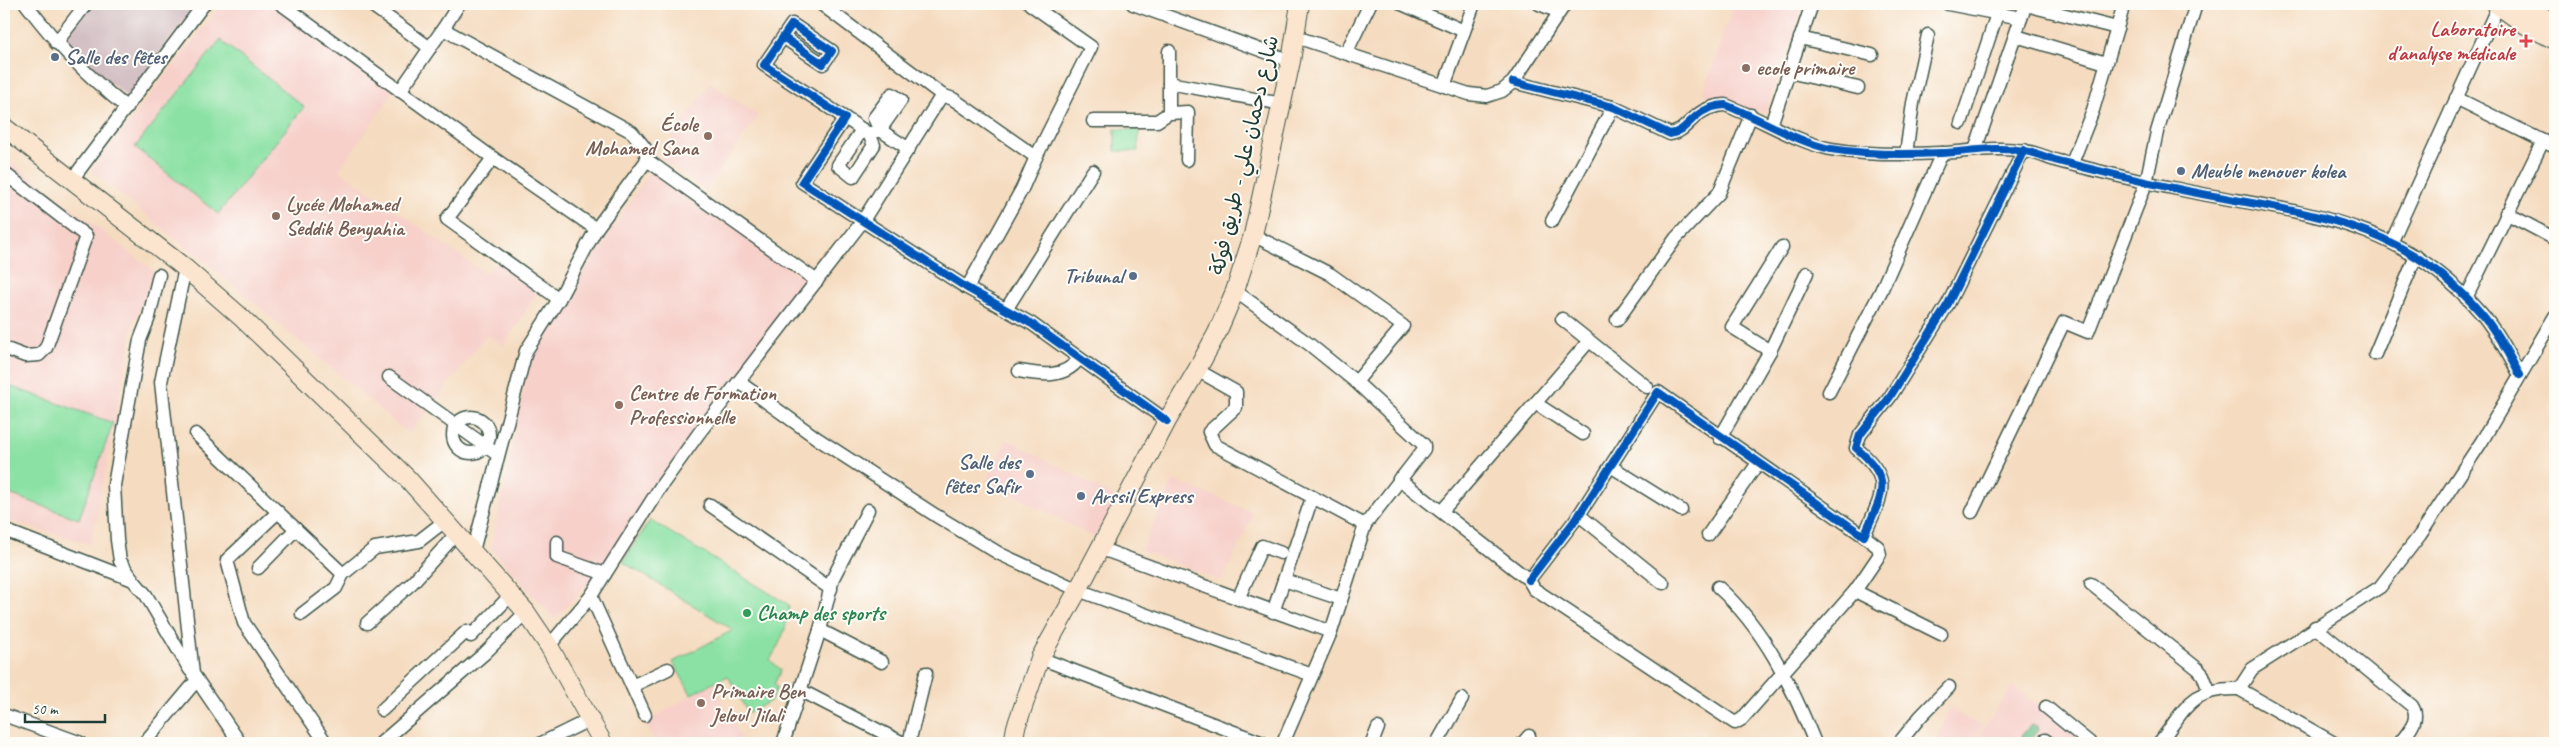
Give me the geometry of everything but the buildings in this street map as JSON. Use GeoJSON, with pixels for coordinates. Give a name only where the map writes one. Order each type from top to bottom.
{"type":"FeatureCollection","features":[{"type":"Feature","properties":{"kind":"main road","name":"شارع دحمان علي - طريق فوكة"},"geometry":{"type":"LineString","coordinates":[[1013,743],[1016,727],[1040,658],[1167,421],[1217,333],[1235,291],[1253,235],[1296,37],[1300,4]]}},
{"type":"Feature","properties":{"kind":"main road"},"geometry":{"type":"LineString","coordinates":[[2495,4],[2524,24],[2555,40]]}},
{"type":"Feature","properties":{"kind":"main road"},"geometry":{"type":"LineString","coordinates":[[2522,4],[2555,23]]}},
{"type":"Feature","properties":{"kind":"main road"},"geometry":{"type":"LineString","coordinates":[[4,127],[185,268],[290,364],[452,526],[526,612],[549,646],[603,743]]}},
{"type":"Feature","properties":{"kind":"street"},"geometry":{"type":"LineString","coordinates":[[26,4],[56,43],[88,76],[127,108]]}},
{"type":"Feature","properties":{"kind":"street"},"geometry":{"type":"LineString","coordinates":[[56,43],[86,4]]}},
{"type":"Feature","properties":{"kind":"street"},"geometry":{"type":"LineString","coordinates":[[71,181],[204,4]]}},
{"type":"Feature","properties":{"kind":"street"},"geometry":{"type":"LineString","coordinates":[[370,4],[430,48]]}},
{"type":"Feature","properties":{"kind":"street"},"geometry":{"type":"LineString","coordinates":[[400,91],[459,4]]}},
{"type":"Feature","properties":{"kind":"street"},"geometry":{"type":"LineString","coordinates":[[821,4],[942,96],[953,99],[1036,157]]}},
{"type":"Feature","properties":{"kind":"street"},"geometry":{"type":"LineString","coordinates":[[967,288],[1022,189],[1091,46],[1030,4]]}},
{"type":"Feature","properties":{"kind":"street"},"geometry":{"type":"LineString","coordinates":[[1133,4],[1291,61]]}},
{"type":"Feature","properties":{"kind":"street"},"geometry":{"type":"LineString","coordinates":[[1346,53],[1370,4]]}},
{"type":"Feature","properties":{"kind":"street"},"geometry":{"type":"LineString","coordinates":[[1402,4],[1464,31]]}},
{"type":"Feature","properties":{"kind":"street"},"geometry":{"type":"LineString","coordinates":[[1444,86],[1474,4]]}},
{"type":"Feature","properties":{"kind":"street"},"geometry":{"type":"LineString","coordinates":[[1296,37],[1444,86],[1487,96],[1502,91],[1513,82],[1562,8],[1539,4]]}},
{"type":"Feature","properties":{"kind":"street"},"geometry":{"type":"LineString","coordinates":[[1771,125],[1812,4]]}},
{"type":"Feature","properties":{"kind":"street"},"geometry":{"type":"LineString","coordinates":[[1948,4],[2022,18]]}},
{"type":"Feature","properties":{"kind":"street"},"geometry":{"type":"LineString","coordinates":[[1974,150],[2026,4],[2117,28]]}},
{"type":"Feature","properties":{"kind":"street"},"geometry":{"type":"LineString","coordinates":[[2072,163],[2093,110],[2124,4]]}},
{"type":"Feature","properties":{"kind":"street"},"geometry":{"type":"LineString","coordinates":[[1972,512],[2064,322],[2088,332],[2146,183],[2157,132],[2196,4]]}},
{"type":"Feature","properties":{"kind":"street"},"geometry":{"type":"LineString","coordinates":[[2392,241],[2456,98],[2495,4]]}},
{"type":"Feature","properties":{"kind":"street"},"geometry":{"type":"LineString","coordinates":[[289,6],[400,91],[596,229]]}},
{"type":"Feature","properties":{"kind":"street"},"geometry":{"type":"LineString","coordinates":[[1961,123],[1997,14]]}},
{"type":"Feature","properties":{"kind":"street"},"geometry":{"type":"LineString","coordinates":[[443,29],[632,132],[645,148],[647,160],[817,281]]}},
{"type":"Feature","properties":{"kind":"street"},"geometry":{"type":"LineString","coordinates":[[1906,154],[1913,103],[1928,35]]}},
{"type":"Feature","properties":{"kind":"street"},"geometry":{"type":"LineString","coordinates":[[2016,36],[2106,63]]}},
{"type":"Feature","properties":{"kind":"street"},"geometry":{"type":"LineString","coordinates":[[783,37],[764,64],[845,118],[909,149]]}},
{"type":"Feature","properties":{"kind":"street"},"geometry":{"type":"LineString","coordinates":[[1800,38],[1872,55]]}},
{"type":"Feature","properties":{"kind":"street"},"geometry":{"type":"LineString","coordinates":[[1169,51],[1169,113]]}},
{"type":"Feature","properties":{"kind":"street"},"geometry":{"type":"LineString","coordinates":[[1789,72],[1858,88]]}},
{"type":"Feature","properties":{"kind":"street"},"geometry":{"type":"LineString","coordinates":[[1513,82],[1613,107],[1670,134],[1676,134],[1694,116],[1713,106],[1725,105],[1828,148],[1853,152],[1906,154],[1974,150],[2024,150],[2146,183],[2314,215],[2358,227],[2392,241],[2416,256],[2466,298],[2481,313],[2520,375]]}},
{"type":"Feature","properties":{"kind":"street"},"geometry":{"type":"LineString","coordinates":[[1169,83],[1282,104]]}},
{"type":"Feature","properties":{"kind":"street"},"geometry":{"type":"LineString","coordinates":[[549,646],[591,596],[662,486],[862,222],[942,96]]}},
{"type":"Feature","properties":{"kind":"street"},"geometry":{"type":"LineString","coordinates":[[2456,98],[2555,147]]}},
{"type":"Feature","properties":{"kind":"street"},"geometry":{"type":"LineString","coordinates":[[1552,222],[1613,107]]}},
{"type":"Feature","properties":{"kind":"street"},"geometry":{"type":"LineString","coordinates":[[1092,121],[1157,121],[1169,113],[1188,112],[1186,160]]}},
{"type":"Feature","properties":{"kind":"street"},"geometry":{"type":"LineString","coordinates":[[1617,320],[1676,238],[1718,193],[1751,115]]}},
{"type":"Feature","properties":{"kind":"street"},"geometry":{"type":"LineString","coordinates":[[845,118],[802,182],[967,288],[1006,308],[1167,421]]}},
{"type":"Feature","properties":{"kind":"street"},"geometry":{"type":"LineString","coordinates":[[2466,298],[2506,213],[2543,141]]}},
{"type":"Feature","properties":{"kind":"street"},"geometry":{"type":"LineString","coordinates":[[1864,536],[1883,489],[1878,471],[1871,460],[1856,448],[1860,435],[1890,397],[1948,304],[2024,150]]}},
{"type":"Feature","properties":{"kind":"street"},"geometry":{"type":"LineString","coordinates":[[1829,392],[1881,291],[1942,153]]}},
{"type":"Feature","properties":{"kind":"street"},"geometry":{"type":"LineString","coordinates":[[493,158],[447,219],[559,299]]}},
{"type":"Feature","properties":{"kind":"street"},"geometry":{"type":"LineString","coordinates":[[474,551],[522,360],[533,338],[559,299],[596,229],[647,160]]}},
{"type":"Feature","properties":{"kind":"street"},"geometry":{"type":"LineString","coordinates":[[1006,308],[1093,171]]}},
{"type":"Feature","properties":{"kind":"street"},"geometry":{"type":"LineString","coordinates":[[4,173],[86,236],[46,348],[39,355],[25,356],[4,348]]}},
{"type":"Feature","properties":{"kind":"street"},"geometry":{"type":"LineString","coordinates":[[2506,213],[2555,239]]}},
{"type":"Feature","properties":{"kind":"street"},"geometry":{"type":"LineString","coordinates":[[1253,235],[1330,274],[1404,326],[1356,382]]}},
{"type":"Feature","properties":{"kind":"street"},"geometry":{"type":"LineString","coordinates":[[1770,351],[1732,326],[1782,247]]}},
{"type":"Feature","properties":{"kind":"street"},"geometry":{"type":"LineString","coordinates":[[2375,354],[2416,256]]}},
{"type":"Feature","properties":{"kind":"street"},"geometry":{"type":"LineString","coordinates":[[144,743],[195,677],[161,382],[185,268]]}},
{"type":"Feature","properties":{"kind":"street"},"geometry":{"type":"LineString","coordinates":[[1720,438],[1770,351],[1807,273]]}},
{"type":"Feature","properties":{"kind":"street"},"geometry":{"type":"LineString","coordinates":[[159,275],[149,317],[140,340],[114,485],[116,540],[120,560],[132,580],[146,595],[195,677],[240,743]]}},
{"type":"Feature","properties":{"kind":"street"},"geometry":{"type":"LineString","coordinates":[[1235,291],[1309,344],[1356,382],[1424,445],[1424,449],[1365,525],[1331,632],[1283,743]]}},
{"type":"Feature","properties":{"kind":"street"},"geometry":{"type":"LineString","coordinates":[[2239,689],[2252,668],[2315,626],[2380,587],[2420,535],[2482,441],[2520,375],[2551,333],[2555,316]]}},
{"type":"Feature","properties":{"kind":"street"},"geometry":{"type":"LineString","coordinates":[[1562,319],[1647,387]]}},
{"type":"Feature","properties":{"kind":"street"},"geometry":{"type":"LineString","coordinates":[[1442,511],[1589,341]]}},
{"type":"Feature","properties":{"kind":"street"},"geometry":{"type":"LineString","coordinates":[[1019,371],[1055,375],[1073,367],[1079,359]]}},
{"type":"Feature","properties":{"kind":"street"},"geometry":{"type":"LineString","coordinates":[[1197,370],[1236,392],[1236,407],[1209,432],[1215,445],[1365,525]]}},
{"type":"Feature","properties":{"kind":"street"},"geometry":{"type":"LineString","coordinates":[[389,377],[498,455]]}},
{"type":"Feature","properties":{"kind":"street"},"geometry":{"type":"LineString","coordinates":[[739,382],[818,439],[1000,554],[1078,590],[1312,675]]}},
{"type":"Feature","properties":{"kind":"street"},"geometry":{"type":"LineString","coordinates":[[1399,479],[1529,580],[1534,590],[1736,723],[1742,719],[1855,591],[1880,554],[1878,547],[1864,536],[1720,438],[1658,392],[1612,467],[1579,515],[1529,580]]}},
{"type":"Feature","properties":{"kind":"street"},"geometry":{"type":"LineString","coordinates":[[1535,403],[1583,434]]}},
{"type":"Feature","properties":{"kind":"street"},"geometry":{"type":"LineString","coordinates":[[457,425],[470,418],[482,422],[489,433],[485,446]]}},
{"type":"Feature","properties":{"kind":"street"},"geometry":{"type":"LineString","coordinates":[[196,434],[343,574]]}},
{"type":"Feature","properties":{"kind":"street"},"geometry":{"type":"LineString","coordinates":[[1708,535],[1758,463]]}},
{"type":"Feature","properties":{"kind":"street"},"geometry":{"type":"LineString","coordinates":[[1612,467],[1681,510]]}},
{"type":"Feature","properties":{"kind":"street"},"geometry":{"type":"LineString","coordinates":[[1272,612],[1312,498]]}},
{"type":"Feature","properties":{"kind":"street"},"geometry":{"type":"LineString","coordinates":[[710,505],[831,589]]}},
{"type":"Feature","properties":{"kind":"street"},"geometry":{"type":"LineString","coordinates":[[782,743],[820,630],[833,578],[868,510]]}},
{"type":"Feature","properties":{"kind":"street"},"geometry":{"type":"LineString","coordinates":[[278,512],[227,560],[244,623],[326,743]]}},
{"type":"Feature","properties":{"kind":"street"},"geometry":{"type":"LineString","coordinates":[[1579,515],[1662,583]]}},
{"type":"Feature","properties":{"kind":"street"},"geometry":{"type":"LineString","coordinates":[[302,614],[336,588],[343,574],[375,548],[419,541],[452,526]]}},
{"type":"Feature","properties":{"kind":"street"},"geometry":{"type":"LineString","coordinates":[[367,622],[412,583],[452,526]]}},
{"type":"Feature","properties":{"kind":"street"},"geometry":{"type":"LineString","coordinates":[[258,568],[296,529]]}},
{"type":"Feature","properties":{"kind":"street"},"geometry":{"type":"LineString","coordinates":[[4,530],[132,580]]}},
{"type":"Feature","properties":{"kind":"street"},"geometry":{"type":"LineString","coordinates":[[557,542],[557,557],[605,574]]}},
{"type":"Feature","properties":{"kind":"street"},"geometry":{"type":"LineString","coordinates":[[1238,599],[1262,546],[1281,553]]}},
{"type":"Feature","properties":{"kind":"street"},"geometry":{"type":"LineString","coordinates":[[1099,548],[1331,632]]}},
{"type":"Feature","properties":{"kind":"street"},"geometry":{"type":"LineString","coordinates":[[1284,580],[1341,599]]}},
{"type":"Feature","properties":{"kind":"street"},"geometry":{"type":"LineString","coordinates":[[2091,584],[2198,669],[2203,675],[2209,691]]}},
{"type":"Feature","properties":{"kind":"street"},"geometry":{"type":"LineString","coordinates":[[1718,587],[1738,607],[1783,672],[1815,743]]}},
{"type":"Feature","properties":{"kind":"street"},"geometry":{"type":"LineString","coordinates":[[1855,591],[1942,634]]}},
{"type":"Feature","properties":{"kind":"street"},"geometry":{"type":"LineString","coordinates":[[382,710],[467,631],[471,636],[512,594]]}},
{"type":"Feature","properties":{"kind":"street"},"geometry":{"type":"LineString","coordinates":[[591,596],[646,715]]}},
{"type":"Feature","properties":{"kind":"street"},"geometry":{"type":"LineString","coordinates":[[381,743],[485,653],[526,612]]}},
{"type":"Feature","properties":{"kind":"street"},"geometry":{"type":"LineString","coordinates":[[2315,626],[2416,711],[2415,721],[2400,743]]}},
{"type":"Feature","properties":{"kind":"street"},"geometry":{"type":"LineString","coordinates":[[820,630],[882,662]]}},
{"type":"Feature","properties":{"kind":"street"},"geometry":{"type":"LineString","coordinates":[[1040,658],[1263,743]]}},
{"type":"Feature","properties":{"kind":"street"},"geometry":{"type":"LineString","coordinates":[[632,686],[668,669]]}},
{"type":"Feature","properties":{"kind":"street"},"geometry":{"type":"LineString","coordinates":[[909,743],[926,673]]}},
{"type":"Feature","properties":{"kind":"street"},"geometry":{"type":"LineString","coordinates":[[1899,743],[1920,717],[1949,687]]}},
{"type":"Feature","properties":{"kind":"street"},"geometry":{"type":"LineString","coordinates":[[2159,743],[2196,696],[2209,691],[2239,689],[2334,743]]}},
{"type":"Feature","properties":{"kind":"street"},"geometry":{"type":"LineString","coordinates":[[800,690],[903,743]]}},
{"type":"Feature","properties":{"kind":"street"},"geometry":{"type":"LineString","coordinates":[[1437,743],[1462,699]]}},
{"type":"Feature","properties":{"kind":"street"},"geometry":{"type":"LineString","coordinates":[[2046,707],[2090,743]]}},
{"type":"Feature","properties":{"kind":"street"},"geometry":{"type":"LineString","coordinates":[[4,715],[81,743]]}},
{"type":"Feature","properties":{"kind":"street"},"geometry":{"type":"LineString","coordinates":[[542,743],[591,719]]}},
{"type":"Feature","properties":{"kind":"street"},"geometry":{"type":"LineString","coordinates":[[1372,743],[1378,728]]}},
{"type":"Feature","properties":{"kind":"street"},"geometry":{"type":"LineString","coordinates":[[2043,743],[2045,740],[2049,743]]}},
{"type":"Feature","properties":{"kind":"shaded area"},"geometry":{"type":"Polygon","coordinates":[[[92,4],[196,4],[127,97],[62,42],[92,4]]]}},
{"type":"Feature","properties":{"kind":"shaded area","name":"Lycée Mohamed Seddik Benyahia"},"geometry":{"type":"Polygon","coordinates":[[[222,4],[273,4],[395,90],[339,170],[486,274],[497,261],[538,292],[503,346],[487,335],[409,434],[221,275],[91,171],[222,4]]]}},
{"type":"Feature","properties":{"kind":"shaded area","name":"ecole primaire"},"geometry":{"type":"Polygon","coordinates":[[[1734,4],[1804,4],[1765,113],[1703,94],[1734,4]]]}},
{"type":"Feature","properties":{"kind":"shaded area","name":"École Mohamed Sana"},"geometry":{"type":"Polygon","coordinates":[[[710,83],[758,116],[706,190],[659,157],[710,83]]]}},
{"type":"Feature","properties":{"kind":"shaded area"},"geometry":{"type":"Polygon","coordinates":[[[4,156],[159,275],[134,320],[91,544],[4,520],[4,156]]]}},
{"type":"Feature","properties":{"kind":"shaded area","name":"Centre de Formation Professionnelle"},"geometry":{"type":"Polygon","coordinates":[[[652,168],[810,284],[602,568],[558,616],[554,618],[491,549],[527,373],[541,338],[652,168]]]}},
{"type":"Feature","properties":{"kind":"shaded area"},"geometry":{"type":"Polygon","coordinates":[[[1007,439],[1117,498],[1095,538],[986,480],[1007,439]]]}},
{"type":"Feature","properties":{"kind":"shaded area"},"geometry":{"type":"Polygon","coordinates":[[[1174,480],[1254,513],[1222,581],[1141,550],[1174,480]]]}},
{"type":"Feature","properties":{"kind":"shaded area","name":"Primaire Ben Jeloul Jilali"},"geometry":{"type":"Polygon","coordinates":[[[713,683],[744,743],[655,743],[646,722],[713,683]]]}},
{"type":"Feature","properties":{"kind":"shaded area"},"geometry":{"type":"Polygon","coordinates":[[[2013,686],[2086,743],[1973,743],[2013,686]]]}},
{"type":"Feature","properties":{"kind":"shaded area"},"geometry":{"type":"Polygon","coordinates":[[[1949,709],[1982,726],[1971,743],[1936,743],[1949,709]]]}},
{"type":"Feature","properties":{"kind":"green space"},"geometry":{"type":"Polygon","coordinates":[[[220,40],[304,107],[218,214],[135,147],[220,40]]]}},
{"type":"Feature","properties":{"kind":"green space"},"geometry":{"type":"Polygon","coordinates":[[[1115,129],[1139,130],[1138,151],[1115,151],[1115,129]]]}},
{"type":"Feature","properties":{"kind":"green space"},"geometry":{"type":"Polygon","coordinates":[[[4,384],[113,423],[79,519],[4,492],[4,384]]]}},
{"type":"Feature","properties":{"kind":"green space","name":"Champ des sports"},"geometry":{"type":"Polygon","coordinates":[[[650,520],[789,605],[783,634],[770,660],[781,670],[774,684],[777,688],[771,701],[748,713],[728,676],[691,694],[673,662],[733,630],[623,562],[650,520]]]}},
{"type":"Feature","properties":{"kind":"green space"},"geometry":{"type":"Polygon","coordinates":[[[2031,725],[2037,726],[2038,730],[2030,741],[2023,741],[2021,736],[2031,725]]]}},
{"type":"Feature","properties":{"kind":"cycle path"},"geometry":{"type":"LineString","coordinates":[[783,37],[823,64],[832,51],[792,24],[764,65],[845,118],[802,182],[967,288],[1032,324],[1167,421]]}},
{"type":"Feature","properties":{"kind":"cycle path"},"geometry":{"type":"LineString","coordinates":[[1513,82],[1613,107],[1670,134],[1682,129],[1705,110],[1725,105],[1792,136],[1831,149],[1899,154],[1993,149],[2028,152],[2133,179],[2303,213],[2341,223],[2378,237],[2413,255],[2447,280],[2486,319],[2502,342],[2520,375]]}},
{"type":"Feature","properties":{"kind":"cycle path"},"geometry":{"type":"LineString","coordinates":[[1529,580],[1579,515],[1658,392],[1864,536],[1876,510],[1881,480],[1877,470],[1856,448],[1860,435],[1890,397],[1948,304],[2024,150]]}},
{"type":"Feature","properties":{"kind":"place","name":"Laboratoire d'analyse médicale"},"geometry":{"type":"Point","coordinates":[2526,41]}},
{"type":"Feature","properties":{"kind":"place","name":"Salle des fêtes"},"geometry":{"type":"Point","coordinates":[55,57]}},
{"type":"Feature","properties":{"kind":"place","name":"ecole primaire"},"geometry":{"type":"Point","coordinates":[1746,68]}},
{"type":"Feature","properties":{"kind":"place","name":"École Mohamed Sana"},"geometry":{"type":"Point","coordinates":[708,136]}},
{"type":"Feature","properties":{"kind":"place","name":"Meuble menouer kolea"},"geometry":{"type":"Point","coordinates":[2181,171]}},
{"type":"Feature","properties":{"kind":"place","name":"Lycée Mohamed Seddik Benyahia"},"geometry":{"type":"Point","coordinates":[276,216]}},
{"type":"Feature","properties":{"kind":"place","name":"Tribunal"},"geometry":{"type":"Point","coordinates":[1133,276]}},
{"type":"Feature","properties":{"kind":"place","name":"Centre de Formation Professionnelle"},"geometry":{"type":"Point","coordinates":[619,405]}},
{"type":"Feature","properties":{"kind":"place","name":"Salle des fêtes Safir"},"geometry":{"type":"Point","coordinates":[1030,474]}},
{"type":"Feature","properties":{"kind":"place","name":"Arssil Express"},"geometry":{"type":"Point","coordinates":[1081,496]}},
{"type":"Feature","properties":{"kind":"place","name":"Champ des sports"},"geometry":{"type":"Point","coordinates":[747,613]}},
{"type":"Feature","properties":{"kind":"place","name":"Primaire Ben Jeloul Jilali"},"geometry":{"type":"Point","coordinates":[701,703]}}]}
